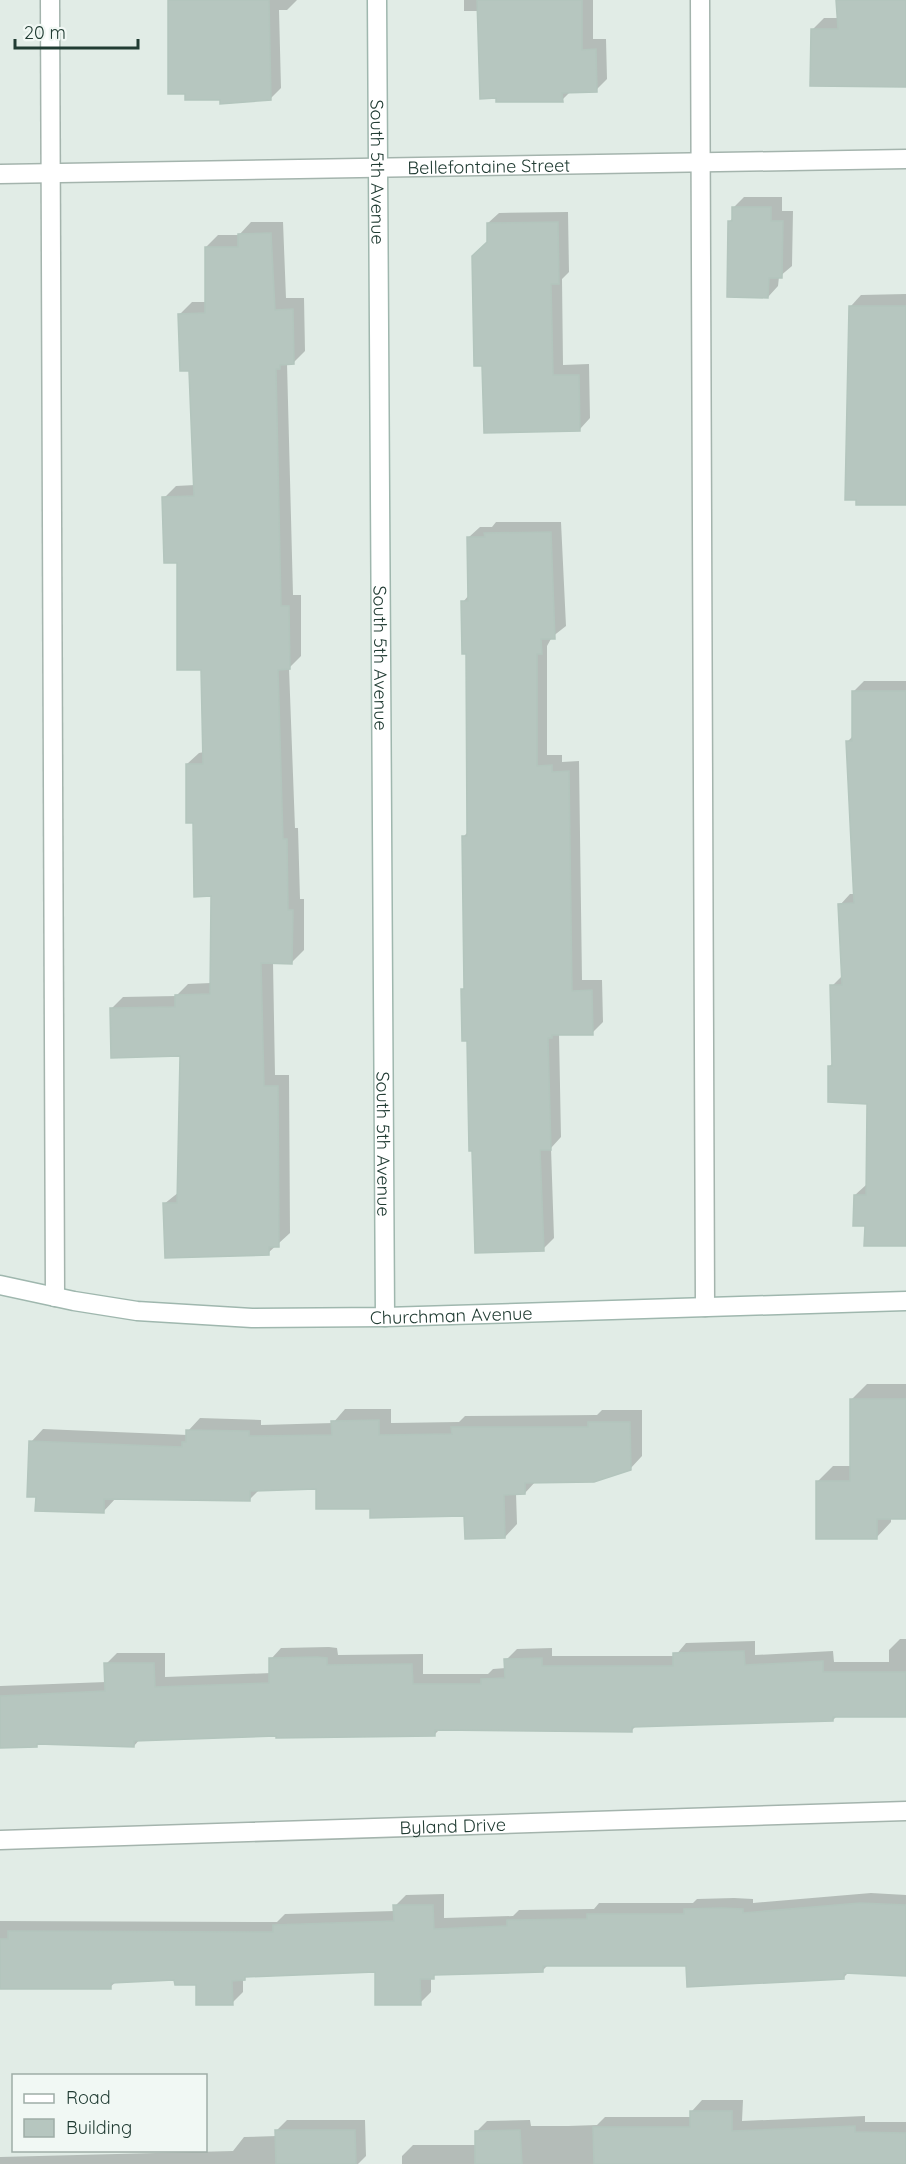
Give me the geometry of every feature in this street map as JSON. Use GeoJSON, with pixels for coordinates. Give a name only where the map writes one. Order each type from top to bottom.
{"type":"FeatureCollection","features":[{"type":"Feature","properties":{"kind":"street"},"geometry":{"type":"LineString","coordinates":[[50,0],[55,1297]]}},
{"type":"Feature","properties":{"kind":"street","name":"South 5th Avenue"},"geometry":{"type":"LineString","coordinates":[[377,0],[385,1317]]}},
{"type":"Feature","properties":{"kind":"street"},"geometry":{"type":"LineString","coordinates":[[700,0],[705,1307]]}},
{"type":"Feature","properties":{"kind":"street","name":"Bellefontaine Street"},"geometry":{"type":"LineString","coordinates":[[0,174],[906,159]]}},
{"type":"Feature","properties":{"kind":"street","name":"Churchman Avenue"},"geometry":{"type":"LineString","coordinates":[[0,1285],[137,1311],[198,1316],[385,1317],[906,1301]]}},
{"type":"Feature","properties":{"kind":"street","name":"Byland Drive"},"geometry":{"type":"LineString","coordinates":[[0,1840],[906,1811]]}},
{"type":"Feature","properties":{"kind":"building"},"geometry":{"type":"Polygon","coordinates":[[[168,0],[269,0],[271,100],[220,104],[220,100],[185,100],[185,94],[168,94],[168,0]]]}},
{"type":"Feature","properties":{"kind":"building"},"geometry":{"type":"Polygon","coordinates":[[[477,0],[582,0],[582,50],[596,49],[597,92],[562,93],[563,102],[496,102],[496,98],[480,99],[477,0]]]}},
{"type":"Feature","properties":{"kind":"building"},"geometry":{"type":"Polygon","coordinates":[[[836,0],[906,0],[906,87],[810,86],[811,29],[838,29],[836,0]]]}},
{"type":"Feature","properties":{"kind":"building"},"geometry":{"type":"Polygon","coordinates":[[[732,207],[771,207],[771,221],[783,221],[782,278],[769,278],[768,298],[727,297],[728,221],[732,221],[732,207]]]}},
{"type":"Feature","properties":{"kind":"building"},"geometry":{"type":"Polygon","coordinates":[[[558,222],[559,284],[551,284],[553,375],[579,375],[580,431],[484,433],[482,366],[474,366],[472,256],[487,242],[487,223],[558,222]]]}},
{"type":"Feature","properties":{"kind":"building"},"geometry":{"type":"Polygon","coordinates":[[[271,233],[275,310],[293,309],[294,364],[280,365],[280,369],[276,369],[281,606],[289,606],[290,669],[278,670],[283,839],[287,839],[288,910],[293,910],[292,964],[261,963],[264,1086],[278,1086],[279,1247],[269,1247],[269,1255],[165,1258],[163,1203],[177,1203],[180,1056],[111,1058],[110,1008],[175,1007],[175,995],[210,994],[211,896],[194,897],[193,823],[186,823],[186,764],[203,764],[201,670],[177,670],[177,563],[164,563],[162,497],[194,496],[189,371],[180,371],[178,314],[205,313],[205,247],[238,247],[238,234],[271,233]]]}},
{"type":"Feature","properties":{"kind":"building"},"geometry":{"type":"Polygon","coordinates":[[[849,306],[906,306],[906,505],[856,505],[856,500],[845,500],[849,306]]]}},
{"type":"Feature","properties":{"kind":"building"},"geometry":{"type":"Polygon","coordinates":[[[551,532],[555,639],[541,639],[542,654],[537,654],[537,766],[552,765],[552,772],[569,771],[572,991],[592,990],[593,1035],[552,1035],[552,1038],[548,1038],[551,1150],[540,1150],[544,1251],[475,1253],[472,1151],[469,1151],[467,1041],[462,1041],[461,989],[464,989],[462,836],[467,836],[466,654],[462,654],[461,601],[468,601],[467,537],[485,537],[484,533],[551,532]]]}},
{"type":"Feature","properties":{"kind":"building"},"geometry":{"type":"Polygon","coordinates":[[[852,691],[906,691],[906,1246],[864,1246],[865,1226],[853,1226],[854,1195],[866,1195],[867,1104],[828,1102],[828,1066],[832,1066],[830,985],[842,985],[838,904],[854,903],[846,741],[852,741],[852,691]]]}},
{"type":"Feature","properties":{"kind":"building"},"geometry":{"type":"Polygon","coordinates":[[[850,1399],[906,1399],[906,1519],[877,1519],[877,1539],[816,1539],[816,1481],[850,1481],[850,1399]]]}},
{"type":"Feature","properties":{"kind":"building"},"geometry":{"type":"Polygon","coordinates":[[[379,1420],[379,1435],[452,1434],[451,1427],[588,1427],[588,1422],[630,1422],[631,1470],[594,1482],[525,1483],[525,1494],[504,1495],[505,1538],[465,1539],[464,1516],[370,1518],[370,1509],[316,1509],[316,1489],[250,1491],[250,1501],[104,1499],[104,1513],[35,1511],[36,1497],[27,1497],[29,1441],[182,1447],[182,1442],[186,1442],[186,1430],[249,1431],[249,1436],[332,1435],[331,1421],[379,1420]]]}},
{"type":"Feature","properties":{"kind":"building"},"geometry":{"type":"Polygon","coordinates":[[[744,1651],[745,1665],[823,1661],[823,1672],[906,1672],[906,1717],[833,1717],[833,1721],[632,1727],[632,1732],[435,1730],[435,1736],[276,1738],[276,1736],[134,1741],[134,1747],[37,1744],[37,1747],[0,1748],[0,1696],[105,1691],[104,1663],[154,1663],[155,1687],[269,1683],[269,1658],[317,1657],[327,1658],[327,1665],[412,1664],[413,1684],[481,1684],[481,1679],[505,1678],[504,1659],[542,1658],[542,1666],[673,1666],[673,1653],[744,1651]]]}},
{"type":"Feature","properties":{"kind":"building"},"geometry":{"type":"Polygon","coordinates":[[[860,1903],[906,1905],[906,1976],[844,1973],[844,1979],[687,1987],[686,1966],[543,1966],[543,1972],[434,1975],[434,1979],[420,1979],[421,2005],[375,2005],[375,1972],[245,1977],[245,1980],[232,1981],[233,2005],[196,2005],[196,1985],[175,1985],[174,1980],[111,1983],[111,1989],[0,1989],[0,1939],[8,1939],[8,1931],[273,1932],[273,1925],[394,1921],[393,1905],[433,1905],[434,1929],[507,1926],[507,1920],[587,1919],[587,1914],[684,1914],[684,1909],[722,1908],[743,1909],[743,1913],[860,1903]]]}},
{"type":"Feature","properties":{"kind":"building"},"geometry":{"type":"Polygon","coordinates":[[[690,2111],[732,2111],[732,2131],[855,2126],[855,2132],[906,2133],[906,2164],[594,2164],[593,2127],[690,2127],[690,2111]]]}},
{"type":"Feature","properties":{"kind":"building"},"geometry":{"type":"Polygon","coordinates":[[[275,2130],[355,2130],[356,2164],[276,2164],[275,2130]]]}},
{"type":"Feature","properties":{"kind":"building"},"geometry":{"type":"Polygon","coordinates":[[[520,2130],[522,2164],[475,2164],[475,2131],[520,2130]]]}}]}
